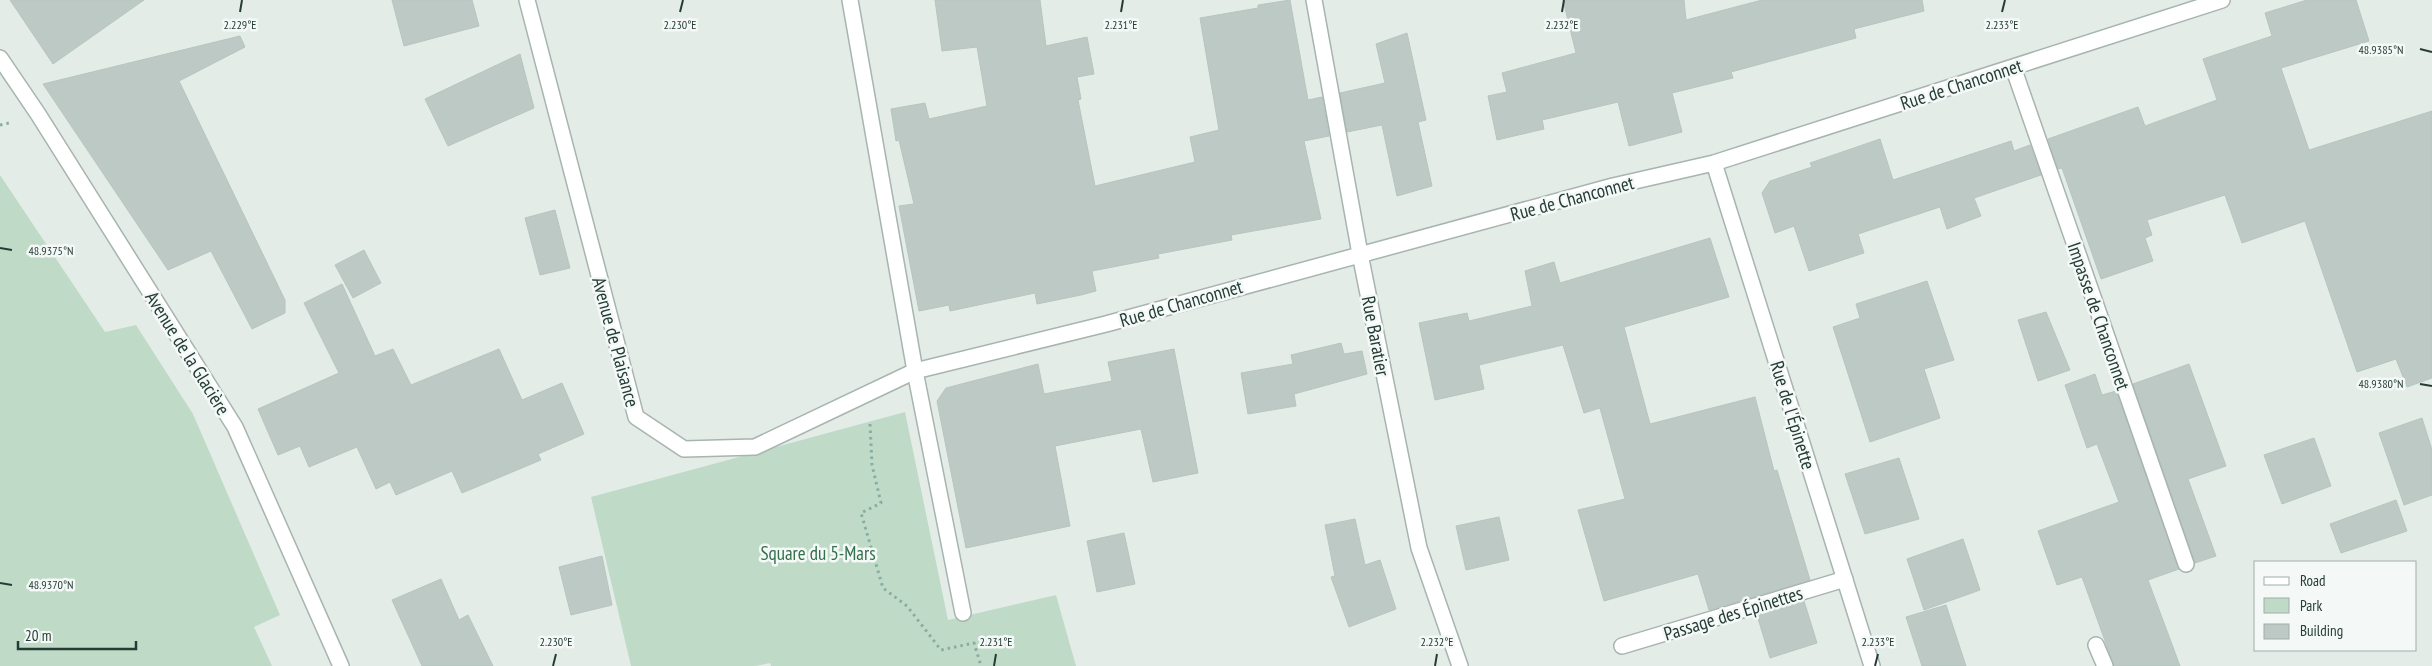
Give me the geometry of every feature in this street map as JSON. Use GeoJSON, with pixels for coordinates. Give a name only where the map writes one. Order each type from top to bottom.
{"type":"FeatureCollection","features":[{"type":"Feature","properties":{"kind":"street","name":"Avenue de Plaisance"},"geometry":{"type":"LineString","coordinates":[[527,0],[636,417],[684,449],[755,447],[915,371]]}},
{"type":"Feature","properties":{"kind":"street"},"geometry":{"type":"LineString","coordinates":[[850,0],[915,371],[963,613]]}},
{"type":"Feature","properties":{"kind":"street","name":"Rue Baratier"},"geometry":{"type":"LineString","coordinates":[[1314,0],[1360,254],[1419,548],[1460,666]]}},
{"type":"Feature","properties":{"kind":"street","name":"Rue de Chanconnet"},"geometry":{"type":"LineString","coordinates":[[915,371],[1106,324],[1613,186],[1714,163],[2222,0]]}},
{"type":"Feature","properties":{"kind":"street","name":"Avenue de la Glacière"},"geometry":{"type":"LineString","coordinates":[[3,67],[235,427],[342,666]]}},
{"type":"Feature","properties":{"kind":"street","name":"Impasse de Chanconnet"},"geometry":{"type":"LineString","coordinates":[[2012,67],[2186,564]]}},
{"type":"Feature","properties":{"kind":"street","name":"Rue de l'Épinette"},"geometry":{"type":"LineString","coordinates":[[1714,163],[1872,666]]}},
{"type":"Feature","properties":{"kind":"street","name":"Passage des Épinettes"},"geometry":{"type":"LineString","coordinates":[[1622,646],[1845,579]]}},
{"type":"Feature","properties":{"kind":"street"},"geometry":{"type":"LineString","coordinates":[[2096,645],[2105,666]]}},
{"type":"Feature","properties":{"kind":"path"},"geometry":{"type":"LineString","coordinates":[[868,393],[872,465],[881,503],[861,513],[883,588],[906,606],[941,650],[974,644],[981,666]]}},
{"type":"Feature","properties":{"kind":"green space"},"geometry":{"type":"Polygon","coordinates":[[[0,175],[105,332],[136,325],[193,414],[280,615],[254,627],[272,666],[0,666],[0,175]]]}},
{"type":"Feature","properties":{"kind":"green space","name":"Square du 5-Mars"},"geometry":{"type":"Polygon","coordinates":[[[905,412],[948,620],[1056,595],[1076,666],[771,666],[770,663],[756,666],[631,666],[591,497],[905,412]]]}},
{"type":"Feature","properties":{"kind":"building"},"geometry":{"type":"Polygon","coordinates":[[[10,0],[144,0],[53,64],[10,0]]]}},
{"type":"Feature","properties":{"kind":"building"},"geometry":{"type":"Polygon","coordinates":[[[392,0],[472,0],[479,26],[404,46],[392,0]]]}},
{"type":"Feature","properties":{"kind":"building"},"geometry":{"type":"Polygon","coordinates":[[[935,0],[1040,0],[1046,46],[1087,37],[1094,74],[1077,77],[1081,99],[1078,100],[1095,186],[1195,162],[1190,137],[1219,130],[1200,18],[1258,8],[1258,5],[1290,0],[1308,100],[1322,97],[1329,136],[1304,141],[1321,219],[1231,235],[1232,240],[1158,254],[1159,258],[1092,271],[1096,291],[1081,295],[1037,304],[1035,293],[950,311],[949,305],[919,311],[899,206],[914,204],[899,140],[896,141],[891,109],[925,103],[929,119],[987,106],[977,47],[942,51],[935,0]]]}},
{"type":"Feature","properties":{"kind":"building"},"geometry":{"type":"Polygon","coordinates":[[[1563,0],[1684,0],[1686,20],[1762,0],[1922,0],[1924,11],[1854,29],[1856,38],[1731,72],[1733,78],[1672,93],[1682,132],[1629,146],[1618,102],[1542,120],[1544,129],[1497,140],[1488,96],[1507,92],[1502,73],[1576,53],[1563,0]]]}},
{"type":"Feature","properties":{"kind":"building"},"geometry":{"type":"Polygon","coordinates":[[[2307,0],[2356,0],[2369,41],[2281,68],[2309,150],[2432,111],[2432,378],[2407,387],[2396,359],[2357,372],[2305,221],[2242,243],[2225,195],[2147,220],[2152,235],[2145,238],[2153,261],[2101,279],[2062,168],[2058,169],[2048,139],[2138,107],[2145,126],[2217,100],[2203,59],[2272,36],[2265,13],[2307,0]]]}},
{"type":"Feature","properties":{"kind":"building"},"geometry":{"type":"Polygon","coordinates":[[[1407,33],[1426,120],[1418,122],[1432,186],[1397,196],[1382,125],[1347,132],[1340,93],[1385,83],[1376,44],[1407,33]]]}},
{"type":"Feature","properties":{"kind":"building"},"geometry":{"type":"Polygon","coordinates":[[[240,36],[245,47],[179,81],[285,300],[285,313],[252,329],[211,251],[168,270],[43,84],[240,36]]]}},
{"type":"Feature","properties":{"kind":"building"},"geometry":{"type":"Polygon","coordinates":[[[520,54],[534,108],[448,146],[425,99],[520,54]]]}},
{"type":"Feature","properties":{"kind":"building"},"geometry":{"type":"Polygon","coordinates":[[[1880,139],[1893,180],[2011,141],[2014,151],[2030,145],[2041,175],[1974,198],[1981,216],[1947,229],[1940,207],[1858,234],[1864,253],[1809,271],[1794,226],[1775,233],[1762,193],[1770,181],[1812,167],[1810,163],[1880,139]]]}},
{"type":"Feature","properties":{"kind":"building"},"geometry":{"type":"Polygon","coordinates":[[[555,210],[570,268],[540,275],[525,218],[555,210]]]}},
{"type":"Feature","properties":{"kind":"building"},"geometry":{"type":"Polygon","coordinates":[[[1710,238],[1729,297],[1624,327],[1650,424],[1755,397],[1774,471],[1777,470],[1810,580],[1709,610],[1698,574],[1604,601],[1578,510],[1625,499],[1600,408],[1584,413],[1563,345],[1479,365],[1484,389],[1435,400],[1419,323],[1467,313],[1469,321],[1532,306],[1525,271],[1554,262],[1560,283],[1710,238]]]}},
{"type":"Feature","properties":{"kind":"building"},"geometry":{"type":"Polygon","coordinates":[[[364,250],[381,283],[353,298],[335,265],[364,250]]]}},
{"type":"Feature","properties":{"kind":"building"},"geometry":{"type":"Polygon","coordinates":[[[1927,281],[1954,360],[1924,369],[1940,418],[1870,442],[1833,327],[1860,318],[1856,304],[1927,281]]]}},
{"type":"Feature","properties":{"kind":"building"},"geometry":{"type":"Polygon","coordinates":[[[342,284],[375,356],[393,349],[411,385],[499,349],[522,400],[562,383],[584,434],[538,454],[541,460],[462,493],[452,471],[396,495],[390,482],[376,489],[357,447],[309,467],[300,446],[278,455],[258,409],[339,373],[304,303],[342,284]]]}},
{"type":"Feature","properties":{"kind":"building"},"geometry":{"type":"Polygon","coordinates":[[[2046,312],[2070,370],[2038,381],[2018,320],[2046,312]]]}},
{"type":"Feature","properties":{"kind":"building"},"geometry":{"type":"Polygon","coordinates":[[[1341,343],[1344,354],[1362,351],[1367,374],[1294,394],[1296,406],[1248,414],[1241,373],[1293,364],[1291,355],[1341,343]]]}},
{"type":"Feature","properties":{"kind":"building"},"geometry":{"type":"Polygon","coordinates":[[[1174,349],[1198,473],[1153,482],[1141,429],[1055,446],[1070,526],[966,548],[937,401],[946,388],[1038,364],[1044,394],[1112,381],[1108,362],[1174,349]]]}},
{"type":"Feature","properties":{"kind":"building"},"geometry":{"type":"Polygon","coordinates":[[[2189,364],[2226,466],[2188,479],[2216,556],[2195,563],[2133,384],[2189,364]]]}},
{"type":"Feature","properties":{"kind":"building"},"geometry":{"type":"Polygon","coordinates":[[[2095,374],[2102,395],[2116,391],[2179,569],[2148,580],[2180,666],[2114,666],[2082,577],[2057,585],[2038,531],[2119,502],[2097,444],[2087,448],[2065,385],[2095,374]]]}},
{"type":"Feature","properties":{"kind":"building"},"geometry":{"type":"Polygon","coordinates":[[[2422,418],[2432,450],[2432,495],[2404,505],[2379,433],[2422,418]]]}},
{"type":"Feature","properties":{"kind":"building"},"geometry":{"type":"Polygon","coordinates":[[[2314,438],[2331,486],[2282,504],[2264,455],[2314,438]]]}},
{"type":"Feature","properties":{"kind":"building"},"geometry":{"type":"Polygon","coordinates":[[[1899,458],[1919,519],[1865,534],[1845,474],[1899,458]]]}},
{"type":"Feature","properties":{"kind":"building"},"geometry":{"type":"Polygon","coordinates":[[[2396,500],[2407,531],[2341,553],[2330,524],[2396,500]]]}},
{"type":"Feature","properties":{"kind":"building"},"geometry":{"type":"Polygon","coordinates":[[[1499,517],[1509,560],[1466,570],[1456,526],[1499,517]]]}},
{"type":"Feature","properties":{"kind":"building"},"geometry":{"type":"Polygon","coordinates":[[[1355,519],[1365,565],[1380,560],[1396,609],[1349,627],[1331,577],[1335,576],[1325,525],[1355,519]]]}},
{"type":"Feature","properties":{"kind":"building"},"geometry":{"type":"Polygon","coordinates":[[[1124,533],[1135,584],[1097,592],[1087,541],[1124,533]]]}},
{"type":"Feature","properties":{"kind":"building"},"geometry":{"type":"Polygon","coordinates":[[[1963,539],[1980,590],[1924,610],[1907,559],[1963,539]]]}},
{"type":"Feature","properties":{"kind":"building"},"geometry":{"type":"Polygon","coordinates":[[[602,556],[612,605],[571,615],[559,567],[602,556]]]}},
{"type":"Feature","properties":{"kind":"building"},"geometry":{"type":"Polygon","coordinates":[[[441,579],[459,620],[468,615],[493,666],[422,666],[392,600],[441,579]]]}},
{"type":"Feature","properties":{"kind":"building"},"geometry":{"type":"Polygon","coordinates":[[[1804,601],[1817,643],[1770,658],[1757,615],[1804,601]]]}},
{"type":"Feature","properties":{"kind":"building"},"geometry":{"type":"Polygon","coordinates":[[[1946,605],[1966,666],[1922,666],[1906,617],[1946,605]]]}}]}
